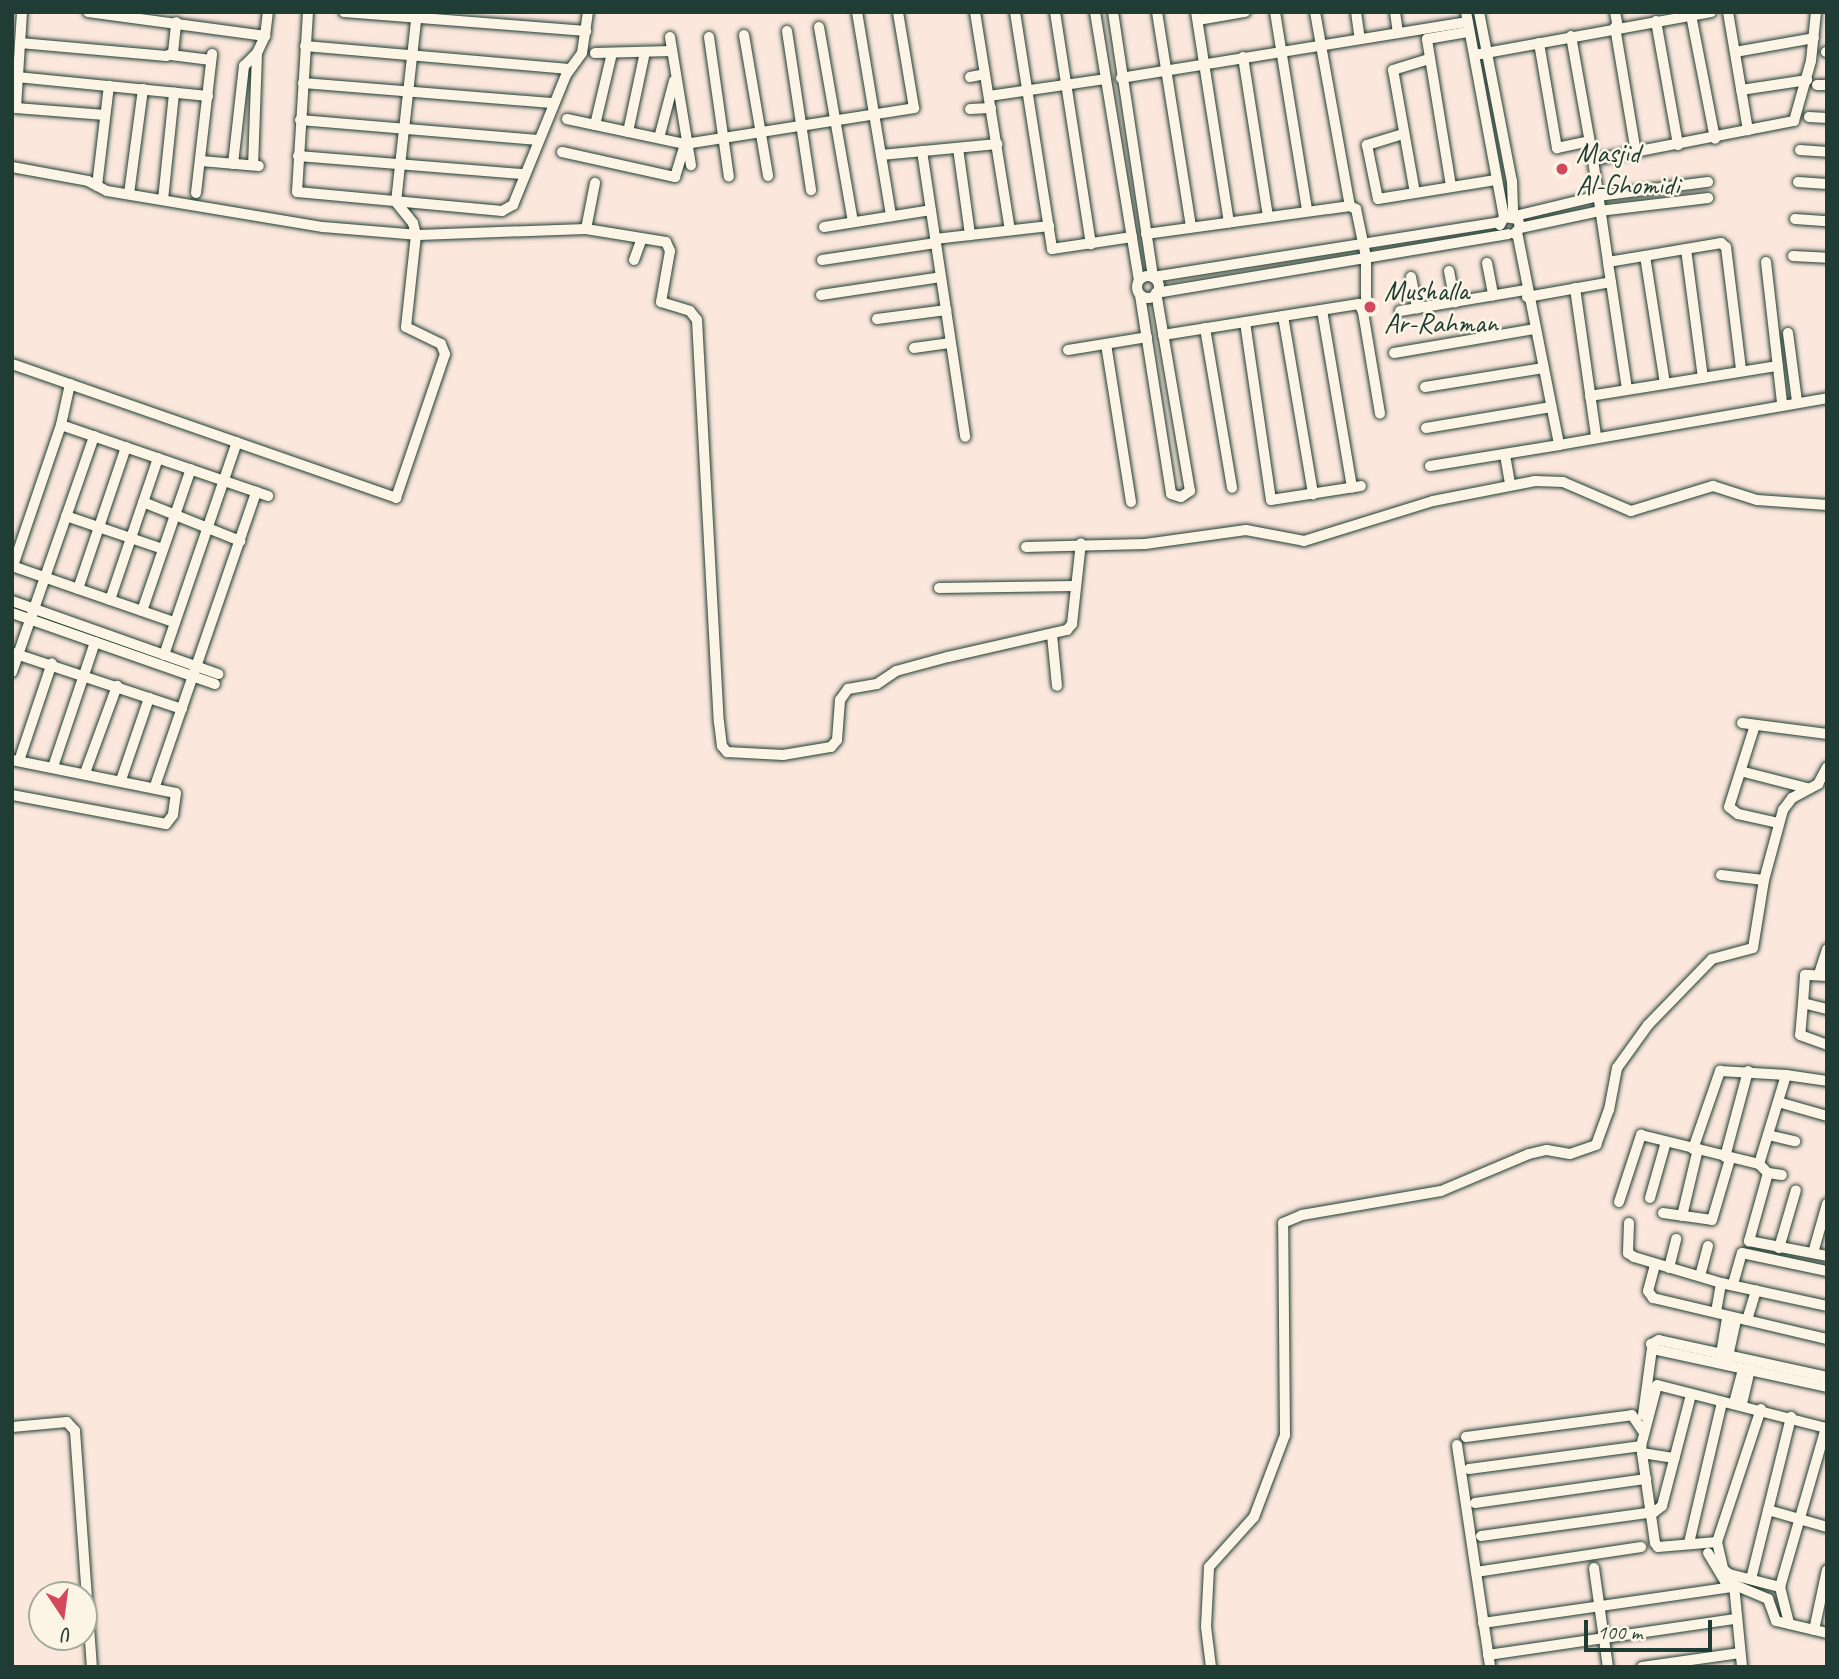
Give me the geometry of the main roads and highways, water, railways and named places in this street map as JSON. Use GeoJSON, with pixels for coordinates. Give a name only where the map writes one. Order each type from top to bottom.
{"type":"FeatureCollection","features":[{"type":"Feature","properties":{"kind":"place","name":"Masjid Al-Ghomidi"},"geometry":{"type":"Point","coordinates":[1562,169]}},
{"type":"Feature","properties":{"kind":"place","name":"Mushalla Ar-Rahman"},"geometry":{"type":"Point","coordinates":[1370,307]}}]}
